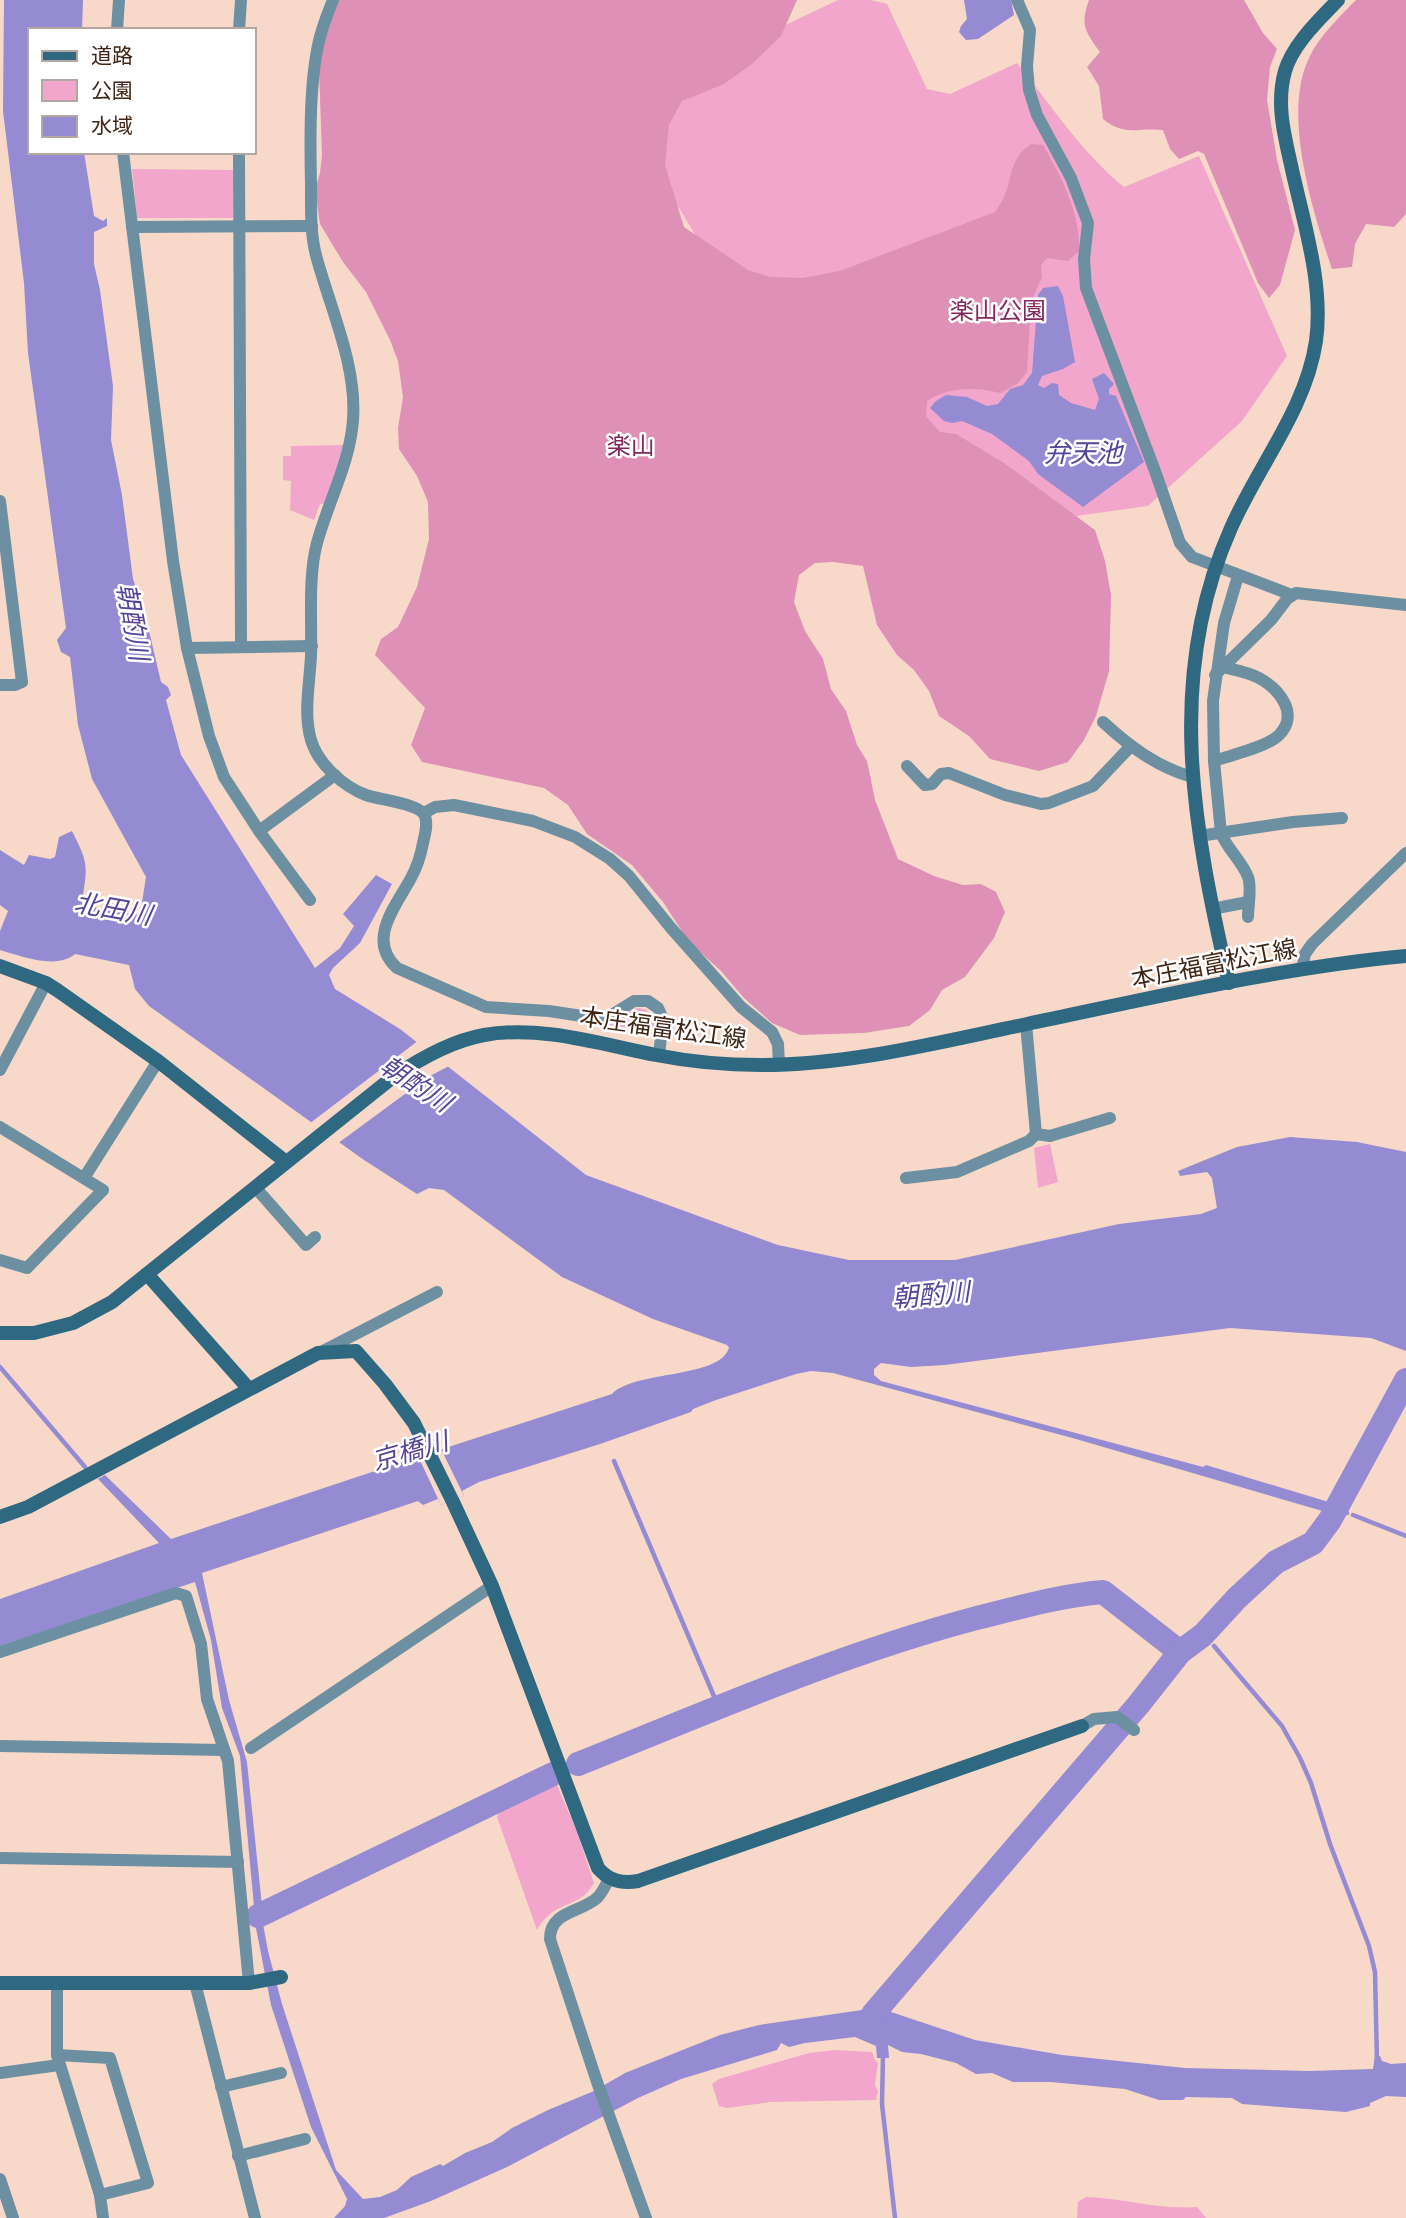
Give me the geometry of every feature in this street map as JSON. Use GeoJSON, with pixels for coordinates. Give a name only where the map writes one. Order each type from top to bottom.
{"type":"FeatureCollection","features":[{"type":"Feature","properties":{"kind":"street"},"geometry":{"type":"LineString","coordinates":[[117,28],[119,0]]}},
{"type":"Feature","properties":{"kind":"street"},"geometry":{"type":"LineString","coordinates":[[239,28],[241,0]]}},
{"type":"Feature","properties":{"kind":"street"},"geometry":{"type":"LineString","coordinates":[[333,0],[321,31],[314,79],[310,146],[312,226],[316,255],[351,380],[354,406],[346,460],[314,556],[308,717],[310,738],[318,755],[335,775],[359,793],[424,813]]}},
{"type":"Feature","properties":{"kind":"street"},"geometry":{"type":"LineString","coordinates":[[1017,0],[1030,30],[1027,66],[1029,90],[1037,116],[1071,178],[1088,223],[1084,259],[1086,288],[1181,543],[1192,557],[1215,568],[1292,595]]}},
{"type":"Feature","properties":{"kind":"street"},"geometry":{"type":"LineString","coordinates":[[1229,983],[1212,909],[1192,777],[1194,658],[1215,568],[1239,511],[1297,403],[1312,359],[1317,326],[1315,283],[1284,133],[1280,98],[1285,69],[1299,44],[1338,0]]}},
{"type":"Feature","properties":{"kind":"street"},"geometry":{"type":"LineString","coordinates":[[123,154],[173,561],[187,648],[209,736],[224,778],[310,900]]}},
{"type":"Feature","properties":{"kind":"street"},"geometry":{"type":"LineString","coordinates":[[239,154],[241,646]]}},
{"type":"Feature","properties":{"kind":"street"},"geometry":{"type":"LineString","coordinates":[[132,227],[312,226]]}},
{"type":"Feature","properties":{"kind":"street"},"geometry":{"type":"LineString","coordinates":[[0,507],[22,682],[0,685]]}},
{"type":"Feature","properties":{"kind":"street"},"geometry":{"type":"LineString","coordinates":[[1238,576],[1224,623],[1212,732],[1221,833],[1226,845],[1248,876],[1248,917]]}},
{"type":"Feature","properties":{"kind":"street"},"geometry":{"type":"LineString","coordinates":[[1219,671],[1271,620],[1292,595],[1302,592],[1406,605]]}},
{"type":"Feature","properties":{"kind":"street"},"geometry":{"type":"LineString","coordinates":[[187,648],[312,646]]}},
{"type":"Feature","properties":{"kind":"street"},"geometry":{"type":"LineString","coordinates":[[1214,761],[1277,737],[1285,727],[1288,712],[1285,701],[1259,678],[1219,671]]}},
{"type":"Feature","properties":{"kind":"street"},"geometry":{"type":"LineString","coordinates":[[1103,722],[1130,747],[1174,772],[1192,777]]}},
{"type":"Feature","properties":{"kind":"street"},"geometry":{"type":"LineString","coordinates":[[907,766],[925,785],[932,784],[941,774],[949,773],[1004,794],[1041,804],[1093,786],[1130,747]]}},
{"type":"Feature","properties":{"kind":"street"},"geometry":{"type":"LineString","coordinates":[[259,831],[335,775]]}},
{"type":"Feature","properties":{"kind":"street"},"geometry":{"type":"LineString","coordinates":[[424,813],[435,807],[454,805],[533,821],[575,837],[610,859],[629,876],[741,1007],[772,1032],[776,1039],[779,1065]]}},
{"type":"Feature","properties":{"kind":"street"},"geometry":{"type":"LineString","coordinates":[[424,813],[426,828],[422,850],[383,933],[385,952],[391,962],[397,968],[486,1007],[549,1011],[595,1018],[610,1016],[634,1001],[648,1001],[658,1008],[663,1019],[659,1055]]}},
{"type":"Feature","properties":{"kind":"street"},"geometry":{"type":"LineString","coordinates":[[1199,836],[1342,818]]}},
{"type":"Feature","properties":{"kind":"street"},"geometry":{"type":"LineString","coordinates":[[1302,970],[1305,954],[1312,944],[1406,853]]}},
{"type":"Feature","properties":{"kind":"street"},"geometry":{"type":"LineString","coordinates":[[1212,909],[1248,902]]}},
{"type":"Feature","properties":{"kind":"street","name":"本庄福富松江線"},"geometry":{"type":"LineString","coordinates":[[0,1333],[34,1333],[73,1324],[112,1302],[400,1072],[447,1046],[483,1035],[524,1032],[575,1038],[713,1063],[779,1065],[868,1055],[1229,983],[1406,956]]}},
{"type":"Feature","properties":{"kind":"street"},"geometry":{"type":"LineString","coordinates":[[0,966],[46,983],[158,1061],[286,1162]]}},
{"type":"Feature","properties":{"kind":"street"},"geometry":{"type":"LineString","coordinates":[[0,1070],[46,983]]}},
{"type":"Feature","properties":{"kind":"street"},"geometry":{"type":"LineString","coordinates":[[1026,1024],[1036,1134]]}},
{"type":"Feature","properties":{"kind":"street"},"geometry":{"type":"LineString","coordinates":[[84,1178],[158,1061]]}},
{"type":"Feature","properties":{"kind":"street"},"geometry":{"type":"LineString","coordinates":[[1036,1134],[1050,1136],[1110,1118]]}},
{"type":"Feature","properties":{"kind":"street"},"geometry":{"type":"LineString","coordinates":[[0,1127],[103,1190],[27,1268],[0,1260]]}},
{"type":"Feature","properties":{"kind":"street"},"geometry":{"type":"LineString","coordinates":[[905,1178],[957,1172],[1029,1141],[1036,1134]]}},
{"type":"Feature","properties":{"kind":"street"},"geometry":{"type":"LineString","coordinates":[[255,1187],[306,1245],[315,1237]]}},
{"type":"Feature","properties":{"kind":"street"},"geometry":{"type":"LineString","coordinates":[[147,1274],[249,1389]]}},
{"type":"Feature","properties":{"kind":"street"},"geometry":{"type":"LineString","coordinates":[[0,1517],[28,1507],[437,1292]]}},
{"type":"Feature","properties":{"kind":"street"},"geometry":{"type":"LineString","coordinates":[[318,1353],[356,1352],[403,1407],[429,1451],[492,1586],[598,1868],[609,1878],[623,1882],[638,1881],[1082,1726],[1094,1719],[1117,1717],[1134,1730]]}},
{"type":"Feature","properties":{"kind":"street"},"geometry":{"type":"LineString","coordinates":[[251,1748],[492,1586]]}},
{"type":"Feature","properties":{"kind":"street"},"geometry":{"type":"LineString","coordinates":[[0,1652],[176,1593],[183,1594],[188,1599],[200,1639],[207,1699],[228,1761],[254,1982]]}},
{"type":"Feature","properties":{"kind":"street"},"geometry":{"type":"LineString","coordinates":[[0,1746],[224,1750]]}},
{"type":"Feature","properties":{"kind":"street"},"geometry":{"type":"LineString","coordinates":[[0,1858],[238,1862]]}},
{"type":"Feature","properties":{"kind":"street"},"geometry":{"type":"LineString","coordinates":[[609,1878],[596,1899],[557,1919],[550,1934],[551,1946],[646,2218]]}},
{"type":"Feature","properties":{"kind":"street"},"geometry":{"type":"LineString","coordinates":[[0,1983],[254,1982],[281,1977]]}},
{"type":"Feature","properties":{"kind":"street"},"geometry":{"type":"LineString","coordinates":[[57,1983],[58,2060],[100,2194],[103,2218]]}},
{"type":"Feature","properties":{"kind":"street"},"geometry":{"type":"LineString","coordinates":[[195,1983],[256,2218]]}},
{"type":"Feature","properties":{"kind":"street"},"geometry":{"type":"LineString","coordinates":[[0,2073],[58,2060],[110,2058],[148,2183],[100,2194]]}},
{"type":"Feature","properties":{"kind":"street"},"geometry":{"type":"LineString","coordinates":[[221,2087],[281,2073]]}},
{"type":"Feature","properties":{"kind":"street"},"geometry":{"type":"LineString","coordinates":[[238,2156],[305,2139]]}},
{"type":"Feature","properties":{"kind":"street"},"geometry":{"type":"LineString","coordinates":[[0,2180],[13,2218]]}},
{"type":"Feature","properties":{"kind":"green space","name":"楽山"},"geometry":{"type":"Polygon","coordinates":[[[338,0],[797,0],[781,36],[752,64],[724,84],[682,101],[669,125],[665,165],[684,227],[748,270],[770,277],[803,278],[840,271],[995,212],[1005,195],[1016,160],[1024,149],[1031,144],[1043,145],[1050,157],[1073,209],[1079,251],[1068,261],[1047,258],[1041,265],[1042,277],[1031,302],[1027,372],[1018,383],[1001,393],[963,389],[935,396],[927,401],[926,416],[940,432],[956,434],[1004,463],[1095,530],[1105,561],[1111,595],[1109,671],[1096,716],[1084,740],[1068,762],[1039,771],[990,759],[969,736],[939,716],[929,691],[914,670],[897,655],[877,625],[863,566],[833,562],[815,563],[799,575],[794,602],[805,631],[823,659],[831,689],[846,711],[857,745],[867,761],[875,800],[898,859],[934,876],[963,885],[981,884],[996,892],[1005,912],[994,938],[965,977],[942,990],[930,1010],[909,1026],[864,1033],[800,1035],[772,1023],[689,942],[663,902],[632,865],[587,834],[568,805],[544,788],[422,762],[411,745],[425,708],[375,655],[381,639],[398,627],[417,587],[429,539],[428,502],[417,476],[399,449],[398,428],[403,397],[398,361],[366,292],[343,262],[320,224],[315,190],[322,155],[319,70],[323,39],[338,0]]]}},
{"type":"Feature","properties":{"kind":"green space","name":"楽山公園"},"geometry":{"type":"Polygon","coordinates":[[[838,0],[871,0],[887,4],[927,89],[950,94],[1017,63],[1081,144],[1124,187],[1199,156],[1287,356],[1242,421],[1148,506],[1033,522],[710,259],[662,180],[650,89],[838,0]]]}},
{"type":"Feature","properties":{"kind":"green space"},"geometry":{"type":"Polygon","coordinates":[[[1089,0],[1244,0],[1263,33],[1277,49],[1270,67],[1267,100],[1277,160],[1295,230],[1280,285],[1269,298],[1258,283],[1204,154],[1198,151],[1179,159],[1170,149],[1163,130],[1125,130],[1103,119],[1099,86],[1087,67],[1100,52],[1086,28],[1085,16],[1089,0]]]}},
{"type":"Feature","properties":{"kind":"green space"},"geometry":{"type":"Polygon","coordinates":[[[1356,0],[1406,0],[1406,214],[1394,227],[1366,224],[1355,244],[1352,267],[1332,269],[1316,219],[1303,161],[1299,103],[1302,77],[1311,54],[1338,18],[1356,0]]]}},
{"type":"Feature","properties":{"kind":"green space"},"geometry":{"type":"Polygon","coordinates":[[[132,169],[234,170],[233,218],[137,218],[132,169]]]}},
{"type":"Feature","properties":{"kind":"green space"},"geometry":{"type":"Polygon","coordinates":[[[346,445],[327,503],[320,504],[314,520],[290,510],[291,481],[283,480],[283,456],[291,456],[291,446],[346,445]]]}},
{"type":"Feature","properties":{"kind":"green space"},"geometry":{"type":"Polygon","coordinates":[[[639,1008],[654,1018],[655,1026],[651,1035],[588,1024],[613,1022],[632,1009],[639,1008]]]}},
{"type":"Feature","properties":{"kind":"green space"},"geometry":{"type":"Polygon","coordinates":[[[1050,1144],[1058,1182],[1038,1188],[1034,1148],[1050,1144]]]}},
{"type":"Feature","properties":{"kind":"green space"},"geometry":{"type":"Polygon","coordinates":[[[555,1780],[577,1832],[594,1883],[581,1898],[551,1913],[537,1930],[497,1817],[505,1801],[555,1780]]]}},
{"type":"Feature","properties":{"kind":"green space"},"geometry":{"type":"Polygon","coordinates":[[[835,2050],[872,2052],[878,2063],[876,2100],[771,2102],[727,2108],[719,2106],[712,2084],[719,2079],[809,2053],[835,2050]]]}},
{"type":"Feature","properties":{"kind":"green space"},"geometry":{"type":"Polygon","coordinates":[[[1086,2197],[1169,2207],[1197,2207],[1206,2218],[1077,2218],[1078,2202],[1086,2197]]]}},
{"type":"Feature","properties":{"kind":"water","name":"朝酌川"},"geometry":{"type":"Polygon","coordinates":[[[4,0],[83,0],[82,28],[28,28],[28,154],[84,154],[94,216],[103,221],[107,218],[107,226],[94,232],[94,264],[113,386],[111,440],[122,495],[133,579],[145,614],[161,682],[168,687],[171,695],[166,700],[181,755],[315,968],[340,948],[354,926],[343,914],[376,875],[392,884],[360,943],[329,975],[335,989],[400,1029],[586,1175],[778,1245],[849,1260],[955,1260],[1119,1224],[1201,1214],[1217,1208],[1212,1178],[1207,1172],[1180,1176],[1178,1171],[1237,1147],[1290,1137],[1357,1142],[1406,1152],[1406,1351],[1371,1338],[1230,1328],[945,1365],[911,1367],[881,1363],[874,1369],[874,1375],[881,1381],[1203,1467],[1206,1465],[1332,1503],[1326,1512],[1076,1439],[833,1373],[811,1371],[716,1400],[691,1412],[600,1444],[479,1482],[462,1491],[464,1496],[441,1505],[438,1499],[423,1505],[418,1501],[202,1573],[229,1700],[247,1762],[268,1951],[282,2004],[336,2170],[363,2199],[380,2197],[397,2190],[411,2177],[440,2164],[443,2166],[492,2142],[512,2128],[594,2091],[625,2073],[720,2035],[759,2025],[869,2009],[887,1986],[899,1992],[891,2012],[975,2040],[1062,2055],[1185,2068],[1309,2071],[1373,2069],[1375,2056],[1380,2056],[1382,2061],[1391,2064],[1406,2063],[1406,2097],[1386,2096],[1370,2103],[1370,2106],[1346,2112],[1242,2104],[1232,2098],[1186,2097],[1183,2100],[1159,2100],[1125,2089],[1051,2082],[1013,2082],[992,2073],[976,2074],[956,2063],[902,2052],[888,2045],[889,2058],[877,2058],[876,2046],[855,2037],[789,2047],[781,2043],[777,2050],[681,2079],[638,2098],[507,2167],[431,2201],[384,2218],[334,2218],[345,2206],[347,2199],[311,2127],[271,2005],[256,1928],[240,1756],[222,1708],[211,1640],[195,1582],[0,1646],[0,1599],[159,1543],[98,1479],[105,1475],[171,1539],[612,1394],[623,1386],[710,1365],[722,1358],[729,1348],[653,1319],[562,1277],[444,1190],[429,1188],[417,1194],[364,1160],[149,1006],[135,989],[129,965],[75,954],[58,961],[38,960],[0,950],[0,931],[8,911],[0,905],[0,850],[24,865],[29,855],[50,859],[55,857],[59,837],[72,831],[86,867],[82,905],[140,915],[146,877],[92,779],[78,725],[70,657],[61,652],[57,640],[66,628],[28,353],[24,283],[3,111],[4,0]]]}},
{"type":"Feature","properties":{"kind":"water"},"geometry":{"type":"Polygon","coordinates":[[[964,0],[1011,0],[1014,15],[978,39],[966,40],[959,32],[967,19],[964,0]]]}},
{"type":"Feature","properties":{"kind":"water","name":"弁天池"},"geometry":{"type":"Polygon","coordinates":[[[1058,286],[1063,296],[1075,362],[1042,376],[1038,385],[1044,388],[1052,383],[1058,384],[1059,395],[1071,403],[1095,410],[1099,399],[1092,379],[1104,373],[1114,384],[1109,389],[1109,394],[1116,396],[1144,462],[1083,507],[1038,474],[1029,461],[992,434],[962,421],[944,421],[930,408],[946,395],[967,397],[987,406],[998,404],[1010,389],[1023,385],[1032,373],[1038,295],[1043,288],[1058,286]]]}},
{"type":"Feature","properties":{"kind":"pier"},"geometry":{"type":"Polygon","coordinates":[[[419,1040],[451,1065],[428,1077],[337,1144],[309,1124],[419,1040]]]}},
{"type":"Feature","properties":{"kind":"pier"},"geometry":{"type":"Polygon","coordinates":[[[441,1449],[464,1496],[441,1505],[418,1456],[441,1449]]]}},
{"type":"Feature","properties":{"kind":"waterway"},"geometry":{"type":"LineString","coordinates":[[0,1367],[85,1467]]}},
{"type":"Feature","properties":{"kind":"waterway"},"geometry":{"type":"LineString","coordinates":[[873,2014],[1139,1704],[1180,1652],[1203,1635],[1237,1598],[1276,1562],[1313,1543],[1330,1520],[1406,1380]]}},
{"type":"Feature","properties":{"kind":"waterway"},"geometry":{"type":"LineString","coordinates":[[614,1461],[719,1708]]}},
{"type":"Feature","properties":{"kind":"waterway"},"geometry":{"type":"LineString","coordinates":[[1323,1506],[1329,1508],[1332,1513],[1347,1513]]}},
{"type":"Feature","properties":{"kind":"waterway"},"geometry":{"type":"LineString","coordinates":[[1353,1515],[1406,1536]]}},
{"type":"Feature","properties":{"kind":"waterway"},"geometry":{"type":"LineString","coordinates":[[578,1764],[823,1667],[923,1633],[1070,1596],[1103,1592],[1180,1652]]}},
{"type":"Feature","properties":{"kind":"waterway"},"geometry":{"type":"LineString","coordinates":[[1203,1635],[1209,1640]]}},
{"type":"Feature","properties":{"kind":"waterway"},"geometry":{"type":"LineString","coordinates":[[1214,1646],[1282,1726],[1311,1783],[1330,1844],[1369,1946],[1375,1972],[1377,2062]]}},
{"type":"Feature","properties":{"kind":"waterway"},"geometry":{"type":"LineString","coordinates":[[258,1916],[553,1774]]}},
{"type":"Feature","properties":{"kind":"waterway"},"geometry":{"type":"LineString","coordinates":[[883,2055],[882,2104],[895,2218]]}},
{"type":"Feature","properties":{"kind":"water label","name":"北田川"},"geometry":{"type":"Point","coordinates":[113,909]}},
{"type":"Feature","properties":{"kind":"water label","name":"京橋川"},"geometry":{"type":"Point","coordinates":[410,1451]}}]}
